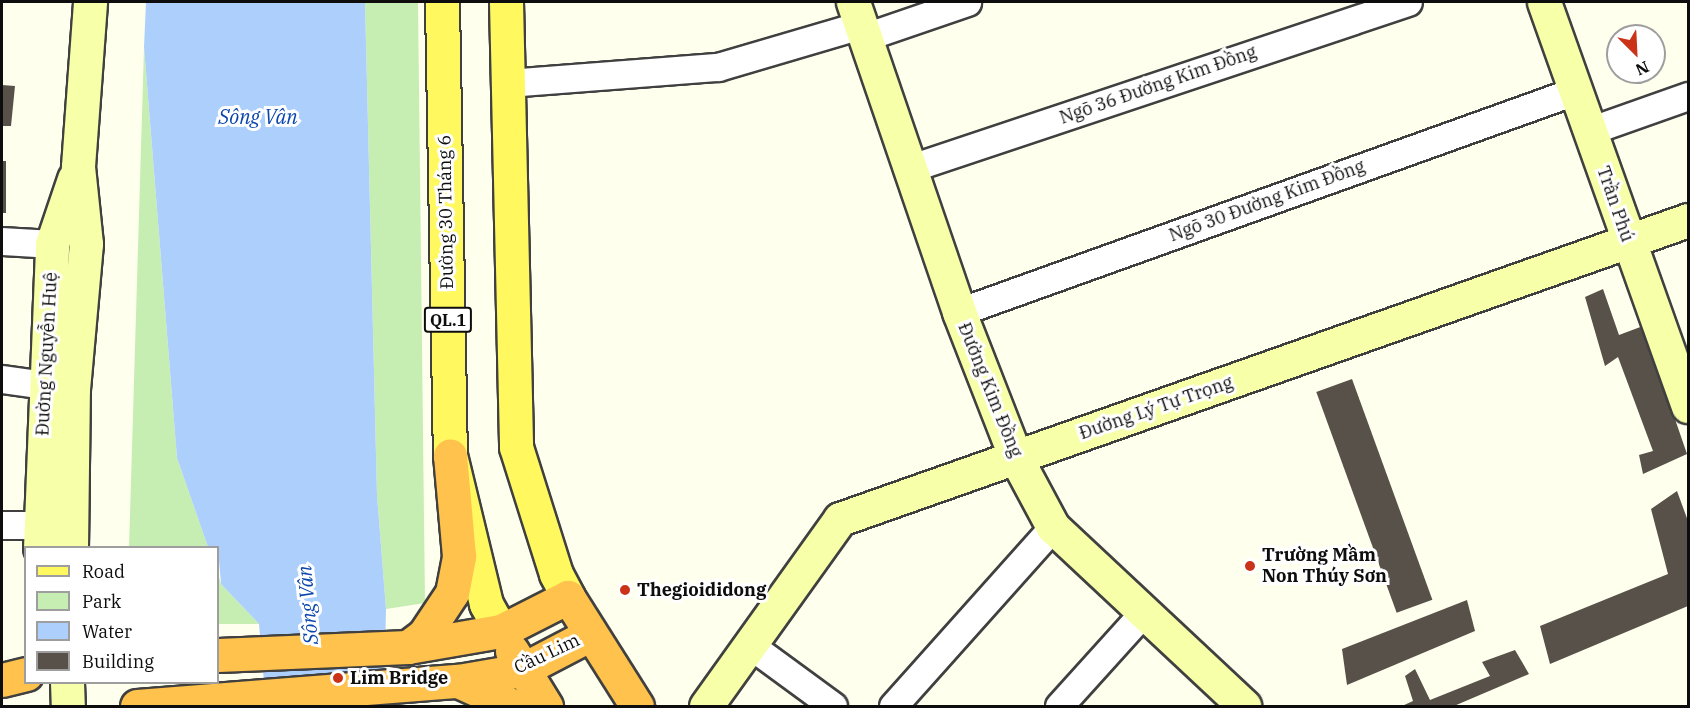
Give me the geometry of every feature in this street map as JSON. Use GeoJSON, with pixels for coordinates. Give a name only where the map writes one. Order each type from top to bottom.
{"type":"FeatureCollection","features":[{"type":"Feature","properties":{"kind":"highway"},"geometry":{"type":"LineString","coordinates":[[408,647],[424,635],[452,593],[459,556],[450,455]]}},
{"type":"Feature","properties":{"kind":"highway"},"geometry":{"type":"LineString","coordinates":[[219,655],[408,647],[501,631],[568,597],[589,635],[637,706]]}},
{"type":"Feature","properties":{"kind":"highway","name":"QL.1"},"geometry":{"type":"LineString","coordinates":[[501,631],[522,670],[546,706]]}},
{"type":"Feature","properties":{"kind":"highway","name":"Cầu Lim"},"geometry":{"type":"LineString","coordinates":[[137,706],[458,681],[522,670],[589,635]]}},
{"type":"Feature","properties":{"kind":"highway"},"geometry":{"type":"LineString","coordinates":[[2,680],[24,674]]}},
{"type":"Feature","properties":{"kind":"highway"},"geometry":{"type":"LineString","coordinates":[[458,681],[513,706]]}},
{"type":"Feature","properties":{"kind":"main road","name":"Đường 30 Tháng 6"},"geometry":{"type":"LineString","coordinates":[[442,2],[450,455],[486,604],[501,631]]}},
{"type":"Feature","properties":{"kind":"main road"},"geometry":{"type":"LineString","coordinates":[[506,2],[516,447],[555,574],[568,597]]}},
{"type":"Feature","properties":{"kind":"street","name":"Đuờng Nguyễn Huệ"},"geometry":{"type":"LineString","coordinates":[[59,387],[86,244],[78,166],[90,2]]}},
{"type":"Feature","properties":{"kind":"street"},"geometry":{"type":"LineString","coordinates":[[508,83],[718,67],[860,21],[967,2]]}},
{"type":"Feature","properties":{"kind":"street","name":"Ngõ 36 Đường Kim Đồng"},"geometry":{"type":"LineString","coordinates":[[908,169],[1408,2]]}},
{"type":"Feature","properties":{"kind":"street","name":"Trần Phú"},"geometry":{"type":"LineString","coordinates":[[1544,2],[1689,406]]}},
{"type":"Feature","properties":{"kind":"street","name":"Đường Kim Đồng"},"geometry":{"type":"LineString","coordinates":[[860,21],[958,312],[1016,458],[1053,527],[1144,612],[1228,701]]}},
{"type":"Feature","properties":{"kind":"street","name":"Ngõ 30 Đường Kim Đồng"},"geometry":{"type":"LineString","coordinates":[[958,312],[1575,91]]}},
{"type":"Feature","properties":{"kind":"street"},"geometry":{"type":"LineString","coordinates":[[1589,131],[1689,96]]}},
{"type":"Feature","properties":{"kind":"street","name":"Đuờng Nguyễn Huệ"},"geometry":{"type":"LineString","coordinates":[[60,539],[59,387],[52,244],[78,166]]}},
{"type":"Feature","properties":{"kind":"street","name":"Đường Lý Tự Trọng"},"geometry":{"type":"LineString","coordinates":[[706,706],[840,519],[1689,220]]}},
{"type":"Feature","properties":{"kind":"street"},"geometry":{"type":"LineString","coordinates":[[2,241],[52,244]]}},
{"type":"Feature","properties":{"kind":"street"},"geometry":{"type":"LineString","coordinates":[[2,379],[59,387]]}},
{"type":"Feature","properties":{"kind":"street"},"geometry":{"type":"LineString","coordinates":[[2,525],[60,539]]}},
{"type":"Feature","properties":{"kind":"street"},"geometry":{"type":"LineString","coordinates":[[893,706],[1053,527]]}},
{"type":"Feature","properties":{"kind":"street"},"geometry":{"type":"LineString","coordinates":[[1059,706],[1144,612]]}},
{"type":"Feature","properties":{"kind":"street"},"geometry":{"type":"LineString","coordinates":[[750,645],[833,706]]}},
{"type":"Feature","properties":{"kind":"street"},"geometry":{"type":"LineString","coordinates":[[67,684],[68,706]]}},
{"type":"Feature","properties":{"kind":"green space"},"geometry":{"type":"Polygon","coordinates":[[[365,2],[418,2],[425,603],[386,609],[377,495],[365,2]]]}},
{"type":"Feature","properties":{"kind":"green space"},"geometry":{"type":"Polygon","coordinates":[[[144,47],[177,458],[208,546],[129,546],[144,47]]]}},
{"type":"Feature","properties":{"kind":"green space"},"geometry":{"type":"Polygon","coordinates":[[[219,577],[221,584],[259,624],[219,624],[219,577]]]}},
{"type":"Feature","properties":{"kind":"water","name":"Sông Vân"},"geometry":{"type":"Polygon","coordinates":[[[146,2],[365,2],[377,495],[386,609],[384,706],[266,706],[259,624],[221,584],[219,546],[208,546],[177,458],[144,47],[146,2]]]}},
{"type":"Feature","properties":{"kind":"building"},"geometry":{"type":"Polygon","coordinates":[[[2,85],[15,86],[11,126],[2,126],[2,85]]]}},
{"type":"Feature","properties":{"kind":"building"},"geometry":{"type":"Polygon","coordinates":[[[2,161],[6,161],[6,213],[2,213],[2,161]]]}},
{"type":"Feature","properties":{"kind":"building"},"geometry":{"type":"Polygon","coordinates":[[[1603,289],[1619,335],[1643,326],[1687,454],[1643,474],[1639,455],[1653,451],[1618,357],[1605,366],[1585,297],[1603,289]]]}},
{"type":"Feature","properties":{"kind":"building"},"geometry":{"type":"Polygon","coordinates":[[[1352,379],[1432,600],[1397,613],[1316,392],[1352,379]]]}},
{"type":"Feature","properties":{"kind":"building"},"geometry":{"type":"Polygon","coordinates":[[[1677,491],[1688,521],[1688,606],[1550,664],[1540,626],[1668,574],[1651,509],[1677,491]]]}},
{"type":"Feature","properties":{"kind":"building"},"geometry":{"type":"Polygon","coordinates":[[[1467,600],[1475,631],[1347,685],[1342,649],[1467,600]]]}},
{"type":"Feature","properties":{"kind":"building"},"geometry":{"type":"Polygon","coordinates":[[[1515,650],[1529,674],[1454,706],[1402,706],[1413,701],[1405,676],[1415,669],[1430,700],[1490,676],[1482,662],[1515,650]]]}},
{"type":"Feature","properties":{"kind":"place","name":"Trường Mầm Non Thúy Sơn"},"geometry":{"type":"Point","coordinates":[1250,566]}},
{"type":"Feature","properties":{"kind":"place","name":"Thegioididong"},"geometry":{"type":"Point","coordinates":[625,590]}},
{"type":"Feature","properties":{"kind":"place","name":"Lim Bridge"},"geometry":{"type":"Point","coordinates":[338,678]}}]}
